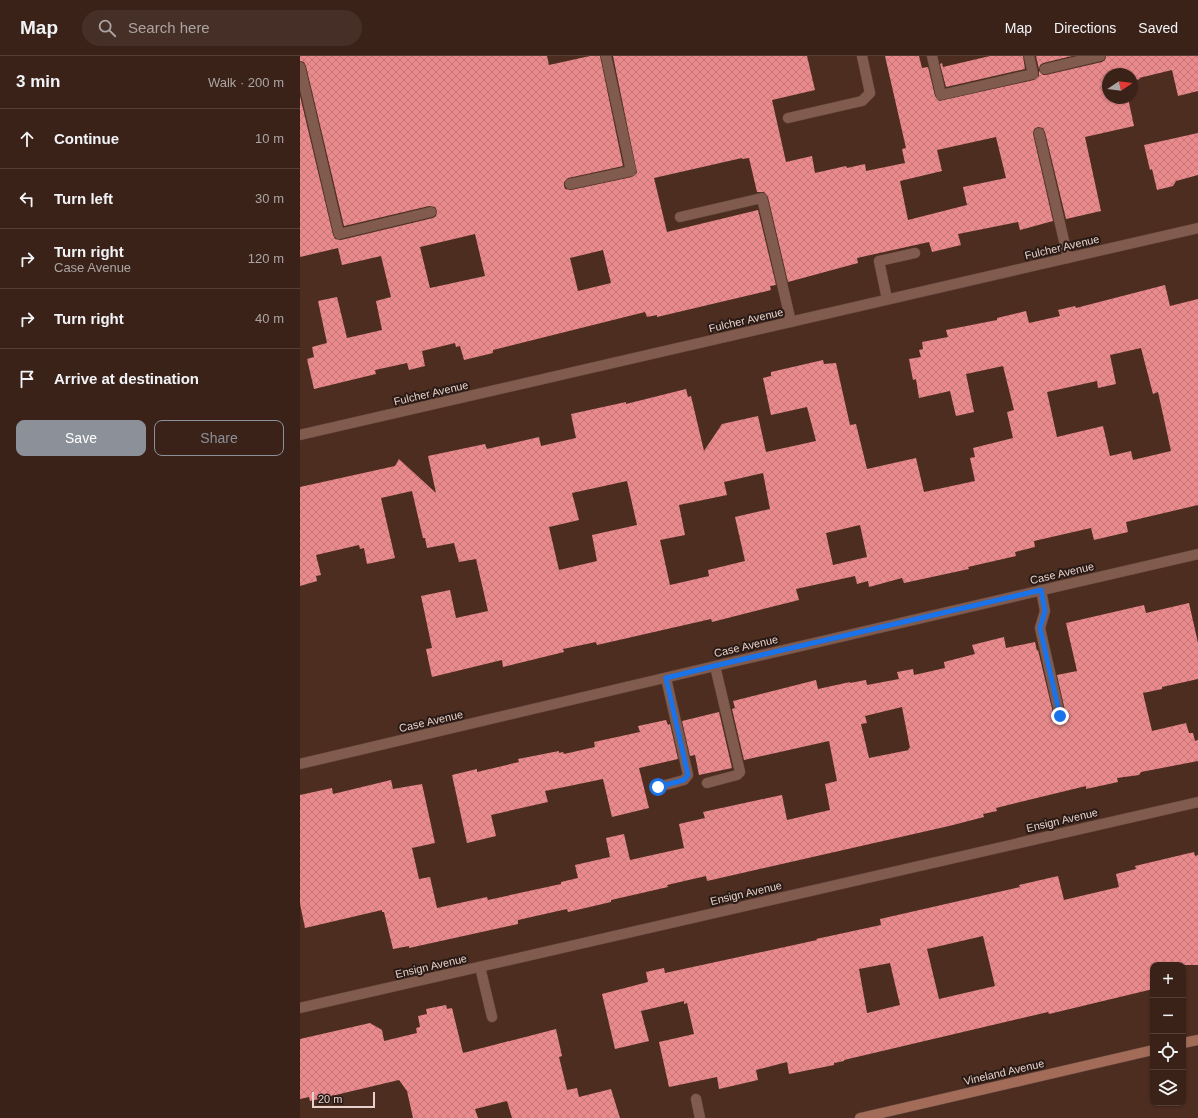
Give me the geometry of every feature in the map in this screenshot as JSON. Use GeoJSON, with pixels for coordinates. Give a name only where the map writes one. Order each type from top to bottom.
{"type":"FeatureCollection","features":[{"type":"Feature","properties":{"kind":"main road"},"geometry":{"type":"LineString","coordinates":[[1186,1042],[1198,1040]]}},
{"type":"Feature","properties":{"kind":"main road","name":"Vineland Avenue"},"geometry":{"type":"LineString","coordinates":[[860,1118],[1150,1051]]}},
{"type":"Feature","properties":{"kind":"street"},"geometry":{"type":"LineString","coordinates":[[570,184],[631,171],[606,56]]}},
{"type":"Feature","properties":{"kind":"street"},"geometry":{"type":"LineString","coordinates":[[788,118],[862,101],[870,93],[862,56]]}},
{"type":"Feature","properties":{"kind":"street"},"geometry":{"type":"LineString","coordinates":[[932,56],[941,95],[1033,74],[1028,56]]}},
{"type":"Feature","properties":{"kind":"street"},"geometry":{"type":"LineString","coordinates":[[1045,69],[1100,56]]}},
{"type":"Feature","properties":{"kind":"street"},"geometry":{"type":"LineString","coordinates":[[300,67],[339,234],[431,212]]}},
{"type":"Feature","properties":{"kind":"street"},"geometry":{"type":"LineString","coordinates":[[1039,133],[1068,258]]}},
{"type":"Feature","properties":{"kind":"street"},"geometry":{"type":"LineString","coordinates":[[680,216],[762,198],[791,322]]}},
{"type":"Feature","properties":{"kind":"street","name":"Fulcher Avenue"},"geometry":{"type":"LineString","coordinates":[[300,436],[1198,228]]}},
{"type":"Feature","properties":{"kind":"street"},"geometry":{"type":"LineString","coordinates":[[887,299],[879,261],[915,253]]}},
{"type":"Feature","properties":{"kind":"street","name":"Case Avenue"},"geometry":{"type":"LineString","coordinates":[[301,761],[1198,554]]}},
{"type":"Feature","properties":{"kind":"street"},"geometry":{"type":"LineString","coordinates":[[1041,590],[1045,611],[1040,628],[1060,716]]}},
{"type":"Feature","properties":{"kind":"street"},"geometry":{"type":"LineString","coordinates":[[707,783],[737,775],[740,772],[714,666]]}},
{"type":"Feature","properties":{"kind":"street"},"geometry":{"type":"LineString","coordinates":[[658,787],[684,780],[688,775],[666,678]]}},
{"type":"Feature","properties":{"kind":"street","name":"Ensign Avenue"},"geometry":{"type":"LineString","coordinates":[[300,1008],[1198,802]]}},
{"type":"Feature","properties":{"kind":"street"},"geometry":{"type":"LineString","coordinates":[[480,967],[492,1017]]}},
{"type":"Feature","properties":{"kind":"street"},"geometry":{"type":"LineString","coordinates":[[696,1099],[700,1118]]}},
{"type":"Feature","properties":{"kind":"building"},"geometry":{"type":"Polygon","coordinates":[[[300,56],[547,56],[549,65],[590,56],[600,56],[623,166],[568,178],[564,182],[564,186],[565,189],[571,190],[632,177],[637,173],[613,56],[807,56],[815,90],[772,100],[786,162],[812,156],[815,173],[846,166],[847,168],[865,164],[866,171],[905,163],[902,149],[906,148],[885,56],[919,56],[922,68],[928,67],[935,96],[939,101],[1034,80],[1039,76],[1039,71],[1043,75],[1046,75],[1102,62],[1105,60],[1106,56],[1198,56],[1198,91],[1178,96],[1172,70],[1138,80],[1138,68],[1102,68],[1102,104],[1129,104],[1134,126],[1085,137],[1101,211],[1066,219],[1045,132],[1043,128],[1038,127],[1034,129],[1033,134],[1053,221],[1020,230],[1018,222],[958,234],[961,245],[932,252],[929,242],[857,258],[858,263],[788,282],[768,197],[764,192],[757,192],[749,158],[742,158],[654,178],[667,232],[758,210],[776,285],[770,286],[771,290],[657,317],[657,315],[647,317],[645,312],[493,350],[493,353],[464,360],[460,346],[456,347],[455,343],[422,351],[425,366],[409,370],[407,363],[375,370],[376,374],[314,389],[307,359],[314,357],[312,347],[327,343],[318,301],[337,297],[347,338],[382,330],[376,301],[391,297],[381,256],[342,265],[338,248],[300,257],[300,96],[335,239],[341,240],[433,218],[436,216],[437,211],[435,207],[429,206],[344,226],[304,62],[300,61],[300,56]],[[996,137],[937,150],[942,171],[900,181],[908,220],[967,205],[963,187],[1006,178],[996,137]],[[475,234],[420,247],[430,288],[485,276],[475,234]],[[603,250],[570,258],[578,291],[611,283],[603,250]]]}},
{"type":"Feature","properties":{"kind":"building"},"geometry":{"type":"Polygon","coordinates":[[[990,56],[1023,56],[1025,69],[946,87],[940,64],[942,63],[943,67],[990,56]]]}},
{"type":"Feature","properties":{"kind":"building"},"geometry":{"type":"Polygon","coordinates":[[[1036,56],[1072,56],[1043,63],[1040,65],[1039,69],[1036,56]]]}},
{"type":"Feature","properties":{"kind":"building"},"geometry":{"type":"Polygon","coordinates":[[[1198,133],[1198,175],[1176,181],[1173,186],[1157,190],[1144,145],[1198,133]]]}},
{"type":"Feature","properties":{"kind":"building"},"geometry":{"type":"Polygon","coordinates":[[[1165,285],[1170,306],[1198,299],[1198,505],[1126,522],[1128,532],[1094,540],[1091,528],[1034,541],[1035,547],[1015,552],[1016,556],[968,567],[969,569],[904,583],[902,578],[869,587],[868,581],[857,584],[855,576],[796,589],[799,600],[712,622],[711,619],[597,645],[596,642],[563,649],[564,652],[503,667],[502,660],[432,677],[426,649],[432,648],[421,596],[450,590],[456,618],[488,611],[476,559],[459,562],[454,543],[427,548],[425,538],[423,538],[412,491],[381,498],[395,558],[367,564],[364,548],[360,549],[359,545],[316,555],[321,575],[316,576],[317,581],[300,586],[300,487],[395,466],[399,459],[436,493],[428,456],[485,444],[487,449],[539,437],[541,446],[576,438],[571,414],[626,402],[626,404],[686,389],[688,397],[691,396],[704,451],[722,424],[758,416],[766,452],[816,441],[807,407],[771,415],[763,378],[771,376],[771,372],[823,360],[824,364],[836,363],[850,425],[856,424],[867,469],[916,458],[924,492],[975,481],[970,458],[975,457],[973,448],[1013,438],[1007,412],[1014,410],[1003,366],[966,374],[974,412],[956,416],[950,391],[919,398],[916,379],[913,380],[909,359],[921,357],[919,350],[923,349],[922,342],[948,337],[946,330],[997,320],[997,318],[1026,311],[1029,323],[1060,316],[1058,310],[1075,306],[1076,308],[1165,285]],[[1141,348],[1110,355],[1116,384],[1098,388],[1097,381],[1047,392],[1057,437],[1103,426],[1110,456],[1131,451],[1133,460],[1171,451],[1158,392],[1153,394],[1141,348]],[[763,473],[724,482],[727,495],[679,505],[685,535],[660,540],[670,585],[709,576],[708,570],[745,561],[735,517],[770,509],[763,473]],[[627,481],[572,493],[579,520],[549,527],[559,570],[597,561],[592,535],[637,525],[627,481]],[[860,525],[826,533],[833,565],[867,557],[860,525]]]}},
{"type":"Feature","properties":{"kind":"building"},"geometry":{"type":"Polygon","coordinates":[[[1189,603],[1198,643],[1198,679],[1143,693],[1152,731],[1186,723],[1189,733],[1193,733],[1195,741],[1198,740],[1198,761],[1141,772],[1139,775],[1117,778],[1118,782],[1086,789],[1086,786],[996,808],[997,811],[983,814],[984,817],[949,826],[707,881],[706,876],[667,885],[668,887],[611,900],[611,902],[568,912],[567,909],[518,920],[518,924],[409,948],[409,946],[393,949],[384,912],[382,912],[382,910],[305,928],[300,904],[300,795],[332,788],[333,794],[391,780],[393,789],[422,784],[435,843],[412,848],[419,879],[430,877],[437,908],[487,897],[488,900],[561,884],[561,882],[578,878],[575,865],[610,857],[606,838],[624,834],[630,860],[684,848],[679,824],[705,818],[703,812],[782,795],[787,820],[830,810],[825,784],[837,781],[829,741],[744,760],[732,709],[735,708],[733,701],[816,680],[818,689],[866,680],[867,685],[899,679],[897,672],[913,669],[914,675],[945,668],[944,662],[975,654],[972,645],[1004,637],[1006,648],[1035,642],[1054,717],[1056,721],[1061,722],[1065,720],[1066,715],[1057,675],[1077,671],[1066,623],[1144,605],[1146,613],[1189,603]],[[902,707],[865,716],[867,723],[861,724],[869,758],[909,750],[908,749],[910,748],[902,707]]]}},
{"type":"Feature","properties":{"kind":"building"},"geometry":{"type":"Polygon","coordinates":[[[719,712],[732,768],[699,775],[695,755],[690,756],[682,721],[719,712]]]}},
{"type":"Feature","properties":{"kind":"building"},"geometry":{"type":"Polygon","coordinates":[[[666,720],[668,725],[670,724],[678,759],[639,768],[649,808],[612,817],[603,779],[545,791],[548,802],[491,815],[496,836],[467,843],[452,775],[477,769],[477,772],[519,762],[518,759],[559,751],[559,753],[563,752],[564,754],[595,747],[594,742],[640,732],[638,726],[666,720]]]}},
{"type":"Feature","properties":{"kind":"building"},"geometry":{"type":"Polygon","coordinates":[[[1194,852],[1195,856],[1198,855],[1198,965],[1186,965],[1186,962],[1150,962],[1150,990],[1049,1014],[1048,1012],[844,1060],[834,1063],[834,1065],[789,1074],[787,1062],[756,1070],[758,1080],[719,1089],[717,1077],[669,1087],[659,1042],[694,1034],[687,1003],[684,1004],[684,1001],[641,1011],[649,1041],[615,1049],[602,994],[648,982],[646,972],[664,968],[665,973],[817,940],[816,939],[881,925],[880,919],[1020,887],[1019,885],[1058,876],[1064,900],[1119,887],[1116,874],[1136,869],[1135,866],[1194,852]],[[983,936],[927,949],[939,999],[995,986],[983,936]],[[890,963],[859,969],[867,1013],[900,1005],[890,963]]]}},
{"type":"Feature","properties":{"kind":"building"},"geometry":{"type":"Polygon","coordinates":[[[446,1005],[447,1009],[452,1008],[463,1053],[556,1029],[562,1056],[559,1057],[567,1090],[577,1088],[579,1097],[611,1089],[620,1118],[512,1118],[507,1101],[475,1109],[478,1118],[413,1118],[407,1091],[399,1080],[310,1101],[309,1097],[300,1099],[300,1039],[370,1023],[382,1030],[384,1041],[417,1033],[416,1028],[420,1027],[418,1016],[427,1014],[426,1009],[446,1005]]]}},
{"type":"Feature","properties":{"kind":"route"},"geometry":{"type":"LineString","coordinates":[[658,787],[684,780],[688,775],[666,678],[1041,590],[1045,611],[1040,628],[1060,716]]}}]}
